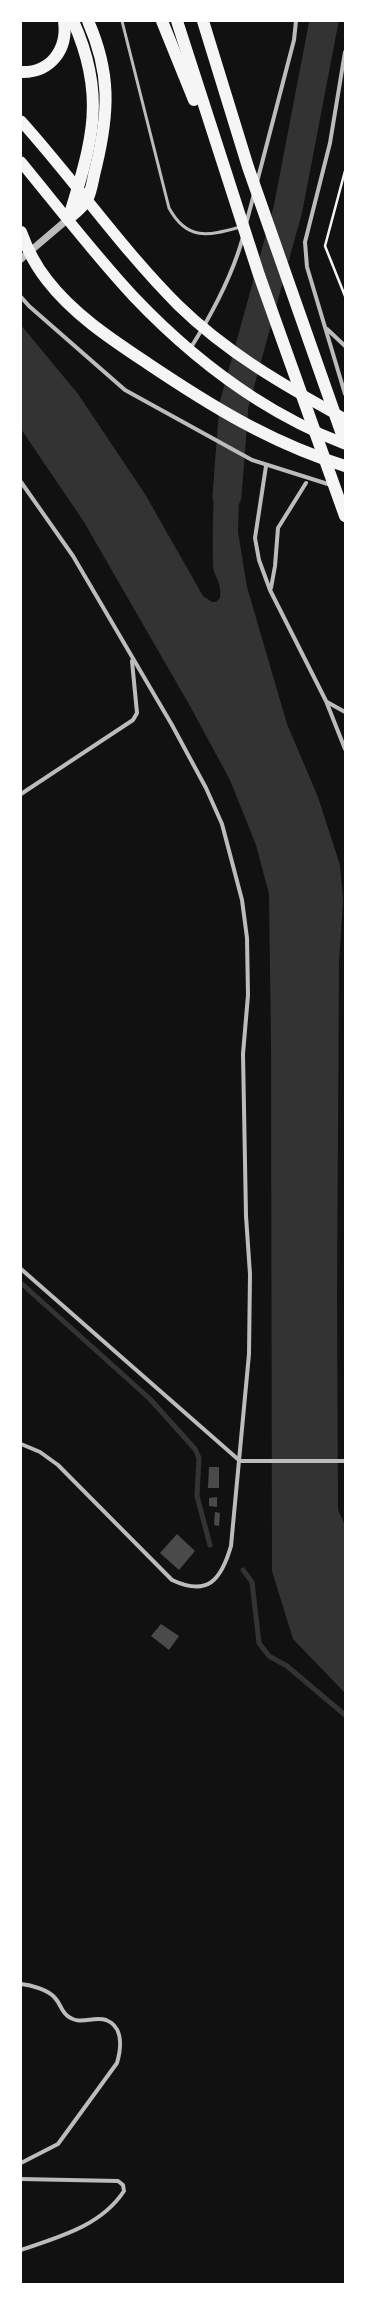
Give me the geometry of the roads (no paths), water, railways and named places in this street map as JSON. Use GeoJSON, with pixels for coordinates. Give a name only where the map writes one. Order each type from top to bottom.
{"type":"FeatureCollection","features":[{"type":"Feature","properties":{"kind":"highway"},"geometry":{"type":"LineString","coordinates":[[21,72],[40,70],[53,61],[63,43],[66,30],[64,21]]}},
{"type":"Feature","properties":{"kind":"highway"},"geometry":{"type":"LineString","coordinates":[[68,220],[78,188],[93,124],[94,103],[88,62],[73,21]]}},
{"type":"Feature","properties":{"kind":"highway"},"geometry":{"type":"LineString","coordinates":[[68,220],[87,200],[101,147],[107,102],[101,59],[88,21]]}},
{"type":"Feature","properties":{"kind":"highway"},"geometry":{"type":"LineString","coordinates":[[162,21],[226,177]]}},
{"type":"Feature","properties":{"kind":"highway"},"geometry":{"type":"LineString","coordinates":[[177,21],[226,177],[344,514]]}},
{"type":"Feature","properties":{"kind":"highway"},"geometry":{"type":"LineString","coordinates":[[203,21],[248,167],[345,444]]}},
{"type":"Feature","properties":{"kind":"highway"},"geometry":{"type":"LineString","coordinates":[[21,121],[148,273],[204,328],[270,378],[345,419]]}},
{"type":"Feature","properties":{"kind":"highway"},"geometry":{"type":"LineString","coordinates":[[21,162],[133,296],[162,326],[217,372],[264,404],[327,438],[345,444]]}},
{"type":"Feature","properties":{"kind":"highway"},"geometry":{"type":"LineString","coordinates":[[21,232],[46,279],[76,310],[116,342],[206,403],[259,433],[345,466]]}},
{"type":"Feature","properties":{"kind":"street"},"geometry":{"type":"LineString","coordinates":[[190,349],[214,310],[237,258],[280,99],[294,40],[296,21]]}},
{"type":"Feature","properties":{"kind":"street"},"geometry":{"type":"LineString","coordinates":[[345,52],[330,143],[305,242],[307,267],[327,329],[345,394]]}},
{"type":"Feature","properties":{"kind":"street"},"geometry":{"type":"LineString","coordinates":[[21,259],[68,220]]}},
{"type":"Feature","properties":{"kind":"street"},"geometry":{"type":"LineString","coordinates":[[21,297],[29,306],[125,390],[205,432],[252,460],[266,466],[338,487]]}},
{"type":"Feature","properties":{"kind":"street"},"geometry":{"type":"LineString","coordinates":[[327,329],[345,346]]}},
{"type":"Feature","properties":{"kind":"street"},"geometry":{"type":"LineString","coordinates":[[266,466],[255,538],[259,560],[270,590],[326,701],[345,749]]}},
{"type":"Feature","properties":{"kind":"street"},"geometry":{"type":"LineString","coordinates":[[21,482],[73,556],[176,732],[206,788],[222,824],[242,900],[247,938],[248,995],[243,1054],[246,1216],[250,1274],[249,1354],[235,1519],[228,1556],[215,1579],[209,1585],[190,1587],[172,1580],[58,1465],[40,1452],[21,1444]]}},
{"type":"Feature","properties":{"kind":"street"},"geometry":{"type":"LineString","coordinates":[[270,590],[276,566],[278,528],[306,483]]}},
{"type":"Feature","properties":{"kind":"street"},"geometry":{"type":"LineString","coordinates":[[21,794],[133,720],[137,713],[132,659]]}},
{"type":"Feature","properties":{"kind":"street"},"geometry":{"type":"LineString","coordinates":[[326,701],[345,712]]}},
{"type":"Feature","properties":{"kind":"street"},"geometry":{"type":"LineString","coordinates":[[21,1269],[240,1461],[345,1461]]}},
{"type":"Feature","properties":{"kind":"street"},"geometry":{"type":"LineString","coordinates":[[21,1984],[40,1989],[55,1997],[59,2007],[68,2016],[76,2021],[106,2020],[115,2027],[120,2038],[121,2051],[117,2064],[58,2144],[21,2163]]}},
{"type":"Feature","properties":{"kind":"street"},"geometry":{"type":"LineString","coordinates":[[21,2179],[118,2181],[123,2185],[124,2191],[105,2212],[91,2223],[71,2233],[21,2250]]}},
{"type":"Feature","properties":{"kind":"lane"},"geometry":{"type":"LineString","coordinates":[[122,21],[169,208],[174,217],[182,227],[194,233],[217,233],[245,226]]}},
{"type":"Feature","properties":{"kind":"waterway"},"geometry":{"type":"LineString","coordinates":[[227,496],[234,405],[288,209],[324,21]]}},
{"type":"Feature","properties":{"kind":"waterway"},"geometry":{"type":"LineString","coordinates":[[21,1283],[150,1399],[195,1449],[199,1458],[197,1496],[210,1545]]}},
{"type":"Feature","properties":{"kind":"waterway"},"geometry":{"type":"LineString","coordinates":[[243,1570],[252,1582],[259,1643],[269,1656],[287,1666],[345,1715]]}}]}
